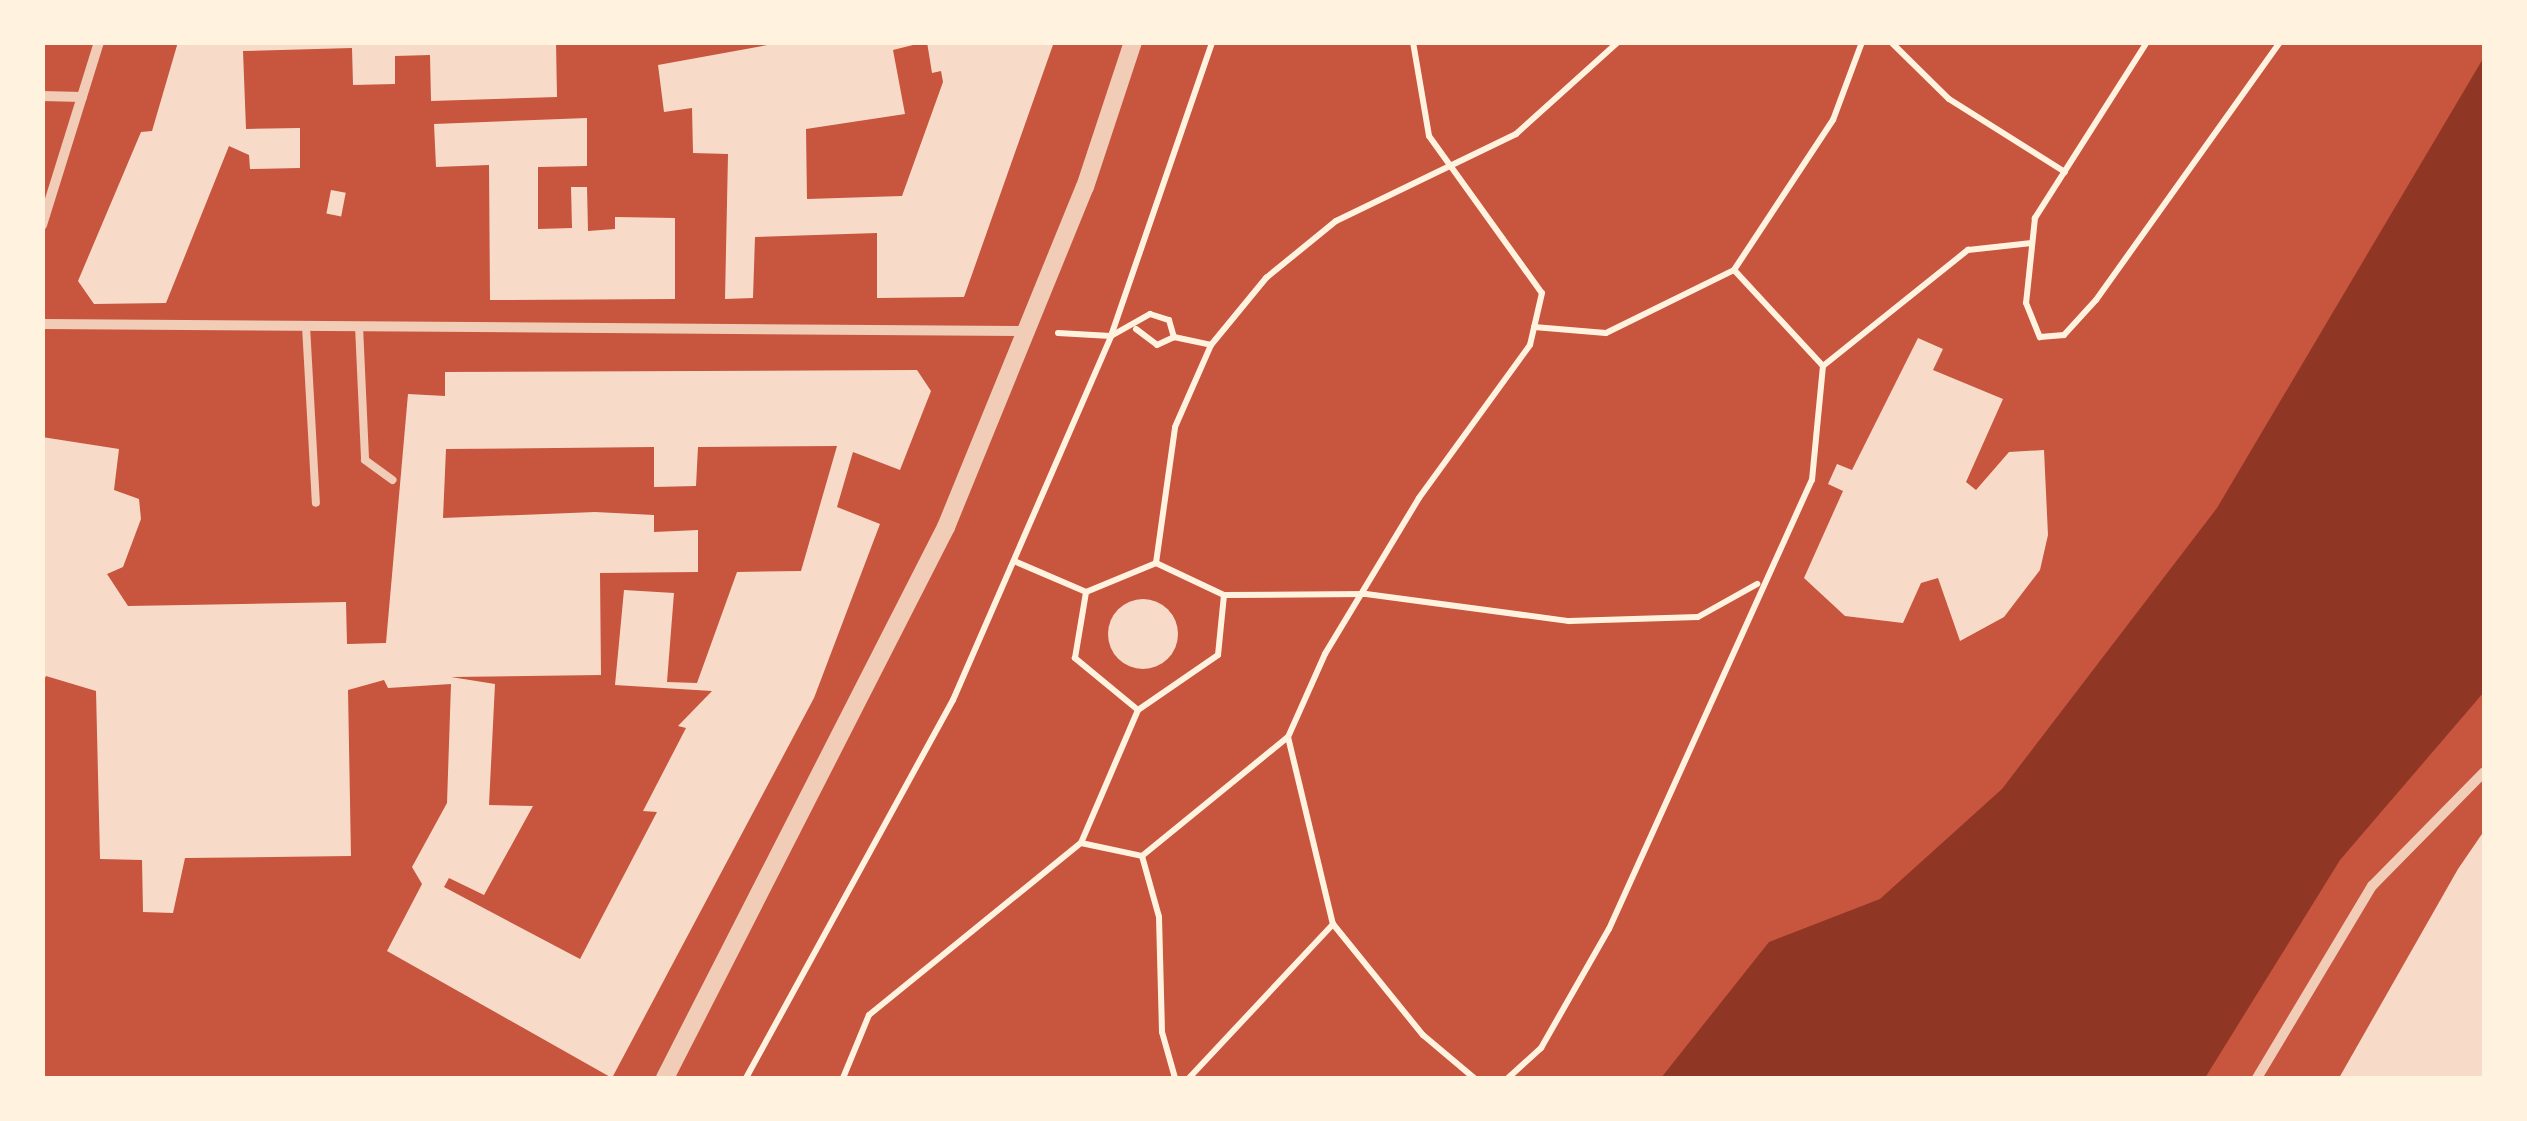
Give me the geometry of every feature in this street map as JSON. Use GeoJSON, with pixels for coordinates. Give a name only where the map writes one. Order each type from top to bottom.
{"type":"FeatureCollection","features":[{"type":"Feature","properties":{"kind":"street"},"geometry":{"type":"LineString","coordinates":[[42,225],[99,42]]}},
{"type":"Feature","properties":{"kind":"street"},"geometry":{"type":"LineString","coordinates":[[665,1078],[946,527],[1027,331],[1133,42]]}},
{"type":"Feature","properties":{"kind":"street"},"geometry":{"type":"LineString","coordinates":[[42,96],[82,97]]}},
{"type":"Feature","properties":{"kind":"street"},"geometry":{"type":"LineString","coordinates":[[42,324],[1027,331]]}},
{"type":"Feature","properties":{"kind":"street"},"geometry":{"type":"LineString","coordinates":[[2256,1078],[2372,886],[2484,772]]}},
{"type":"Feature","properties":{"kind":"lane"},"geometry":{"type":"LineString","coordinates":[[306,326],[316,503]]}},
{"type":"Feature","properties":{"kind":"lane"},"geometry":{"type":"LineString","coordinates":[[359,326],[366,460],[393,480]]}},
{"type":"Feature","properties":{"kind":"path"},"geometry":{"type":"LineString","coordinates":[[746,1078],[953,700],[1111,336],[1212,42]]}},
{"type":"Feature","properties":{"kind":"path"},"geometry":{"type":"LineString","coordinates":[[1142,856],[1288,737],[1325,654],[1534,327],[1542,294],[1529,267],[1428,136],[1413,42]]}},
{"type":"Feature","properties":{"kind":"path"},"geometry":{"type":"LineString","coordinates":[[1156,563],[1175,427],[1211,345],[1266,278],[1336,220],[1454,171],[1516,134],[1618,42]]}},
{"type":"Feature","properties":{"kind":"path"},"geometry":{"type":"LineString","coordinates":[[1534,327],[1606,332],[1734,270],[1833,120],[1862,42]]}},
{"type":"Feature","properties":{"kind":"path"},"geometry":{"type":"LineString","coordinates":[[1891,42],[1949,99],[2064,172]]}},
{"type":"Feature","properties":{"kind":"path"},"geometry":{"type":"LineString","coordinates":[[2147,42],[2035,218],[2026,303],[2040,336],[2064,335],[2280,42]]}},
{"type":"Feature","properties":{"kind":"path"},"geometry":{"type":"LineString","coordinates":[[1508,1078],[1542,1048],[1609,929],[1759,583],[1812,480],[1823,366],[1968,250],[2032,243]]}},
{"type":"Feature","properties":{"kind":"path"},"geometry":{"type":"LineString","coordinates":[[1734,270],[1823,366]]}},
{"type":"Feature","properties":{"kind":"path"},"geometry":{"type":"LineString","coordinates":[[1027,331],[1111,336],[1136,329],[1150,314],[1169,320],[1174,338]]}},
{"type":"Feature","properties":{"kind":"path"},"geometry":{"type":"LineString","coordinates":[[1136,329],[1157,346],[1174,338],[1211,345]]}},
{"type":"Feature","properties":{"kind":"path"},"geometry":{"type":"LineString","coordinates":[[1014,561],[1086,592],[1156,563],[1224,595],[1366,594],[1569,621],[1698,617],[1759,583]]}},
{"type":"Feature","properties":{"kind":"path"},"geometry":{"type":"LineString","coordinates":[[1086,592],[1075,658],[1138,710]]}},
{"type":"Feature","properties":{"kind":"path"},"geometry":{"type":"LineString","coordinates":[[843,1078],[869,1015],[1081,843],[1138,710],[1218,655],[1224,595]]}},
{"type":"Feature","properties":{"kind":"path"},"geometry":{"type":"LineString","coordinates":[[1288,737],[1333,924],[1423,1035],[1474,1078]]}},
{"type":"Feature","properties":{"kind":"path"},"geometry":{"type":"LineString","coordinates":[[1081,843],[1142,856]]}},
{"type":"Feature","properties":{"kind":"path"},"geometry":{"type":"LineString","coordinates":[[1142,856],[1159,917],[1162,1032],[1174,1078]]}},
{"type":"Feature","properties":{"kind":"path"},"geometry":{"type":"LineString","coordinates":[[1189,1078],[1333,924]]}},
{"type":"Feature","properties":{"kind":"shaded area"},"geometry":{"type":"Polygon","coordinates":[[[2484,57],[2484,692],[2340,860],[2205,1078],[1661,1078],[1769,942],[1880,899],[2002,789],[2217,508],[2484,57]]]}},
{"type":"Feature","properties":{"kind":"building"},"geometry":{"type":"Polygon","coordinates":[[[178,42],[556,42],[557,97],[431,101],[430,55],[395,56],[395,84],[353,85],[352,48],[243,51],[246,129],[300,128],[300,168],[250,169],[249,155],[229,146],[166,303],[94,304],[78,281],[141,132],[152,131],[178,42]]]}},
{"type":"Feature","properties":{"kind":"building"},"geometry":{"type":"Polygon","coordinates":[[[784,42],[925,42],[893,50],[905,114],[806,129],[807,199],[902,196],[943,82],[941,71],[932,73],[927,42],[1054,42],[964,297],[877,298],[877,233],[755,237],[753,298],[725,299],[728,154],[693,153],[692,108],[664,112],[658,65],[784,42]]]}},
{"type":"Feature","properties":{"kind":"building"},"geometry":{"type":"Polygon","coordinates":[[[587,118],[587,166],[538,167],[538,229],[572,228],[571,187],[587,187],[588,231],[615,229],[615,217],[675,218],[675,299],[490,300],[489,165],[436,167],[434,124],[587,118]]]}},
{"type":"Feature","properties":{"kind":"building"},"geometry":{"type":"Polygon","coordinates":[[[331,190],[346,193],[341,216],[326,214],[331,190]]]}},
{"type":"Feature","properties":{"kind":"building"},"geometry":{"type":"Polygon","coordinates":[[[1918,338],[1943,349],[1933,370],[2003,399],[1966,482],[1976,490],[2009,452],[2044,450],[2048,535],[2040,570],[2004,617],[1960,641],[1938,578],[1921,583],[1903,623],[1845,616],[1804,578],[1843,491],[1828,484],[1837,464],[1852,470],[1918,338]]]}},
{"type":"Feature","properties":{"kind":"building"},"geometry":{"type":"Polygon","coordinates":[[[917,370],[931,391],[900,470],[853,452],[837,507],[880,524],[814,698],[612,1078],[387,951],[422,884],[412,867],[447,803],[451,684],[388,688],[384,680],[348,690],[351,856],[185,858],[173,913],[143,912],[142,860],[100,859],[96,691],[46,676],[42,684],[42,437],[119,449],[114,490],[139,499],[141,519],[123,567],[107,574],[128,606],[346,602],[347,644],[386,643],[408,394],[445,396],[445,372],[917,370]],[[837,446],[698,447],[696,486],[654,487],[654,447],[446,449],[443,518],[595,512],[654,515],[654,532],[698,530],[698,572],[600,573],[601,675],[451,677],[495,684],[489,805],[533,806],[484,895],[449,878],[444,887],[580,959],[657,812],[643,811],[686,728],[678,726],[712,691],[615,685],[624,590],[674,593],[667,682],[697,683],[737,572],[801,571],[837,446]]]}},
{"type":"Feature","properties":{"kind":"building"},"geometry":{"type":"Polygon","coordinates":[[[1143,599],[1168,609],[1178,634],[1168,659],[1143,669],[1118,659],[1108,634],[1118,609],[1143,599]]]}},
{"type":"Feature","properties":{"kind":"building"},"geometry":{"type":"Polygon","coordinates":[[[2484,831],[2484,1078],[2339,1078],[2458,869],[2484,831]]]}}]}
